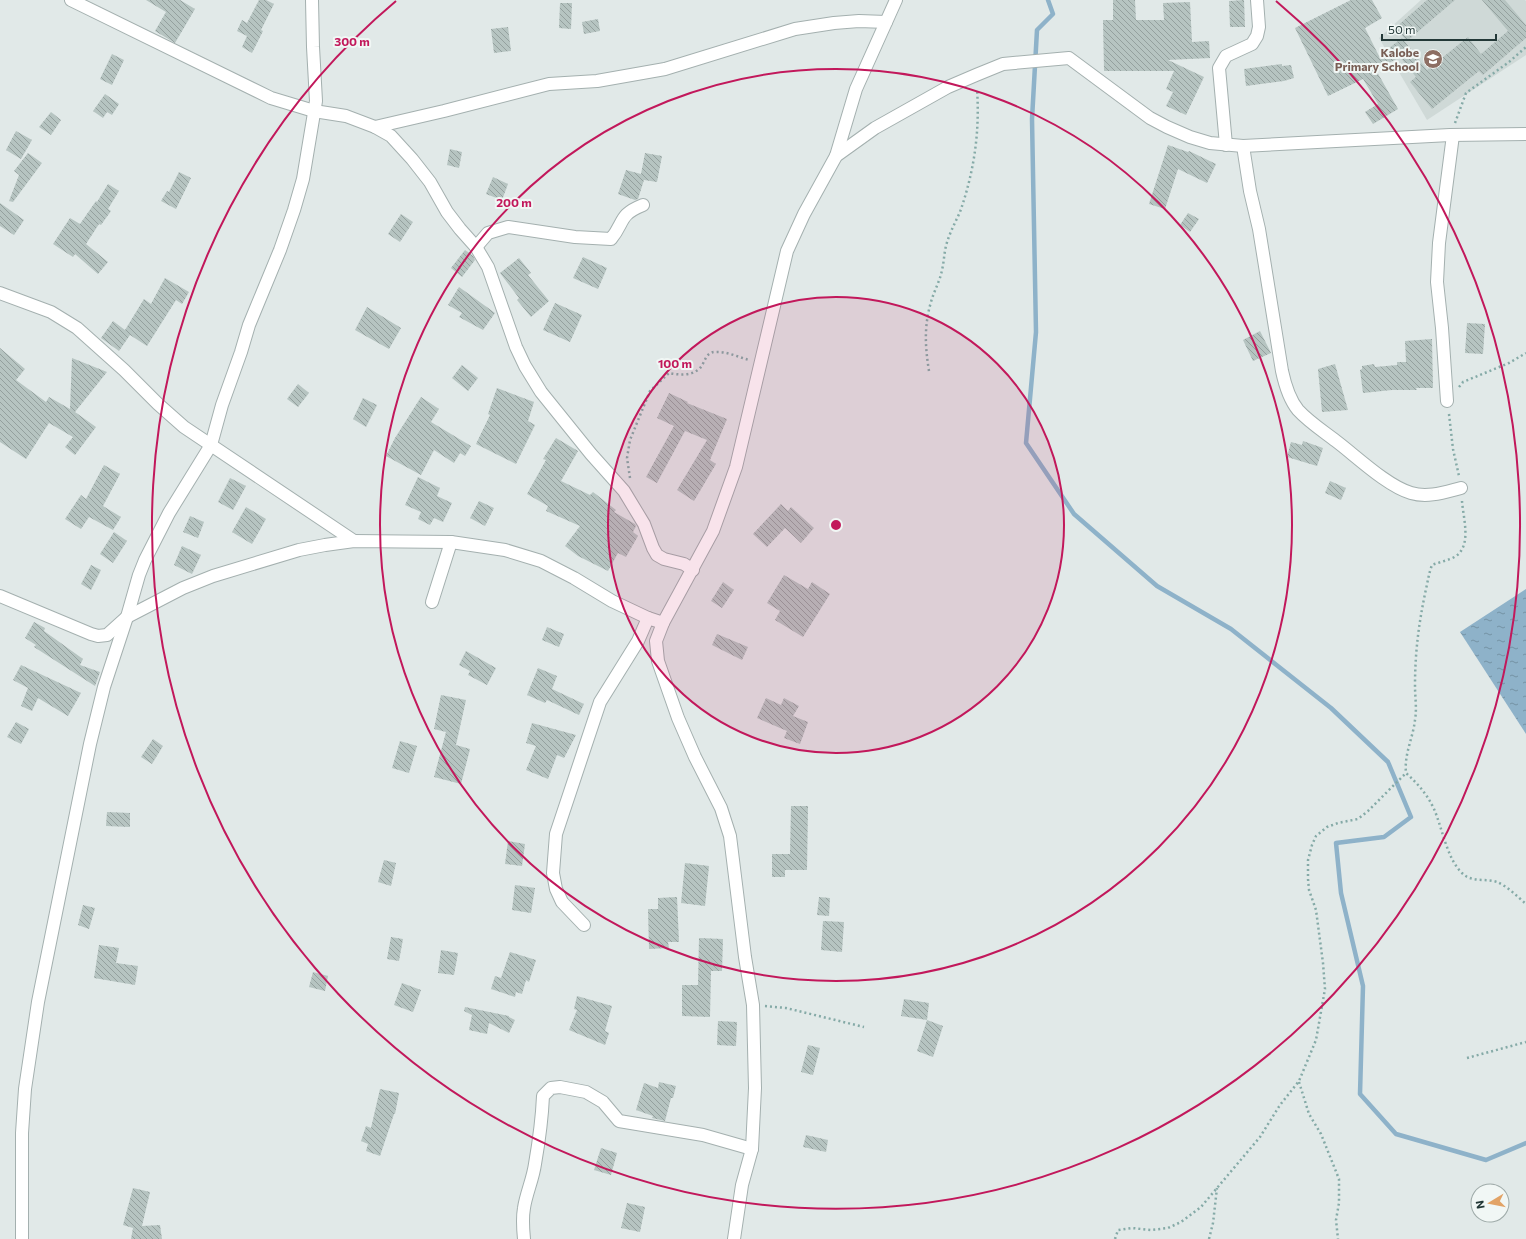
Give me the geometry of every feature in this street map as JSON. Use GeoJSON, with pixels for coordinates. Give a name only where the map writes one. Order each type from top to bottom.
{"type":"FeatureCollection","features":[{"type":"Feature","properties":{"kind":"street"},"geometry":{"type":"LineString","coordinates":[[71,0],[271,98],[314,111],[346,116],[375,127],[391,136],[403,148],[430,182],[447,212],[476,248],[488,267],[516,347],[525,366],[553,408],[604,470],[624,491],[644,524],[657,555],[664,559],[684,564],[693,570]]}},
{"type":"Feature","properties":{"kind":"street"},"geometry":{"type":"LineString","coordinates":[[22,1239],[22,1133],[25,1089],[38,1002],[90,744],[104,687],[145,560],[169,514],[212,445],[222,405],[249,325],[280,250],[294,210],[303,179],[316,101],[312,0]]}},
{"type":"Feature","properties":{"kind":"street"},"geometry":{"type":"LineString","coordinates":[[734,1239],[742,1185],[752,1149],[756,1088],[752,1005],[730,836],[721,808],[695,758],[678,718],[658,662],[656,642],[663,623],[713,531],[736,468],[787,251],[804,214],[836,156],[856,89],[896,0]]}},
{"type":"Feature","properties":{"kind":"street"},"geometry":{"type":"LineString","coordinates":[[1226,145],[1219,68],[1226,56],[1252,44],[1257,36],[1259,27],[1257,0]]}},
{"type":"Feature","properties":{"kind":"street"},"geometry":{"type":"LineString","coordinates":[[375,127],[548,84],[597,81],[665,69],[796,29],[846,22],[886,22]]}},
{"type":"Feature","properties":{"kind":"street"},"geometry":{"type":"LineString","coordinates":[[836,156],[875,128],[948,87],[976,75],[1003,64],[1069,58],[1150,118],[1196,139],[1226,145],[1243,146],[1452,135],[1526,134]]}},
{"type":"Feature","properties":{"kind":"street"},"geometry":{"type":"LineString","coordinates":[[1447,401],[1437,282],[1439,243],[1452,135]]}},
{"type":"Feature","properties":{"kind":"street"},"geometry":{"type":"LineString","coordinates":[[1243,146],[1250,191],[1260,228],[1282,371],[1287,391],[1298,410],[1320,430],[1366,465],[1391,483],[1410,493],[1434,495],[1461,488]]}},
{"type":"Feature","properties":{"kind":"street"},"geometry":{"type":"LineString","coordinates":[[476,248],[488,233],[508,227],[575,237],[611,239],[626,214],[642,205]]}},
{"type":"Feature","properties":{"kind":"street"},"geometry":{"type":"LineString","coordinates":[[0,293],[50,312],[77,328],[184,427],[354,541]]}},
{"type":"Feature","properties":{"kind":"street"},"geometry":{"type":"LineString","coordinates":[[0,596],[90,634],[98,636],[107,635],[127,617],[182,588],[220,574],[299,550],[325,544],[354,541],[452,542],[505,550],[541,561],[574,578],[612,601],[648,618],[663,623]]}},
{"type":"Feature","properties":{"kind":"street"},"geometry":{"type":"LineString","coordinates":[[432,602],[452,542]]}},
{"type":"Feature","properties":{"kind":"street"},"geometry":{"type":"LineString","coordinates":[[584,925],[562,902],[556,889],[553,873],[556,834],[600,702],[638,640],[648,618]]}},
{"type":"Feature","properties":{"kind":"street"},"geometry":{"type":"LineString","coordinates":[[524,1239],[522,1223],[524,1207],[535,1164],[542,1116],[543,1096],[551,1088],[560,1086],[586,1092],[603,1102],[619,1121],[703,1135],[752,1149]]}},
{"type":"Feature","properties":{"kind":"path"},"geometry":{"type":"LineString","coordinates":[[1452,135],[1466,93],[1509,62],[1526,47]]}},
{"type":"Feature","properties":{"kind":"path"},"geometry":{"type":"LineString","coordinates":[[930,371],[925,346],[926,324],[931,302],[942,270],[946,247],[968,187],[977,141],[978,110],[976,75]]}},
{"type":"Feature","properties":{"kind":"path"},"geometry":{"type":"LineString","coordinates":[[624,491],[629,483],[630,476],[627,458],[630,440],[650,391],[658,383],[669,373],[678,375],[691,374],[700,368],[708,354],[714,351],[761,363]]}},
{"type":"Feature","properties":{"kind":"path"},"geometry":{"type":"LineString","coordinates":[[1115,1239],[1118,1230],[1132,1228],[1151,1230],[1168,1228],[1182,1222],[1201,1207],[1260,1137],[1280,1105],[1299,1081],[1316,1040],[1325,989],[1324,963],[1316,910],[1309,890],[1308,879],[1308,860],[1312,845],[1316,836],[1327,827],[1358,819],[1405,774],[1406,753],[1412,737],[1416,718],[1415,656],[1422,606],[1430,571],[1432,565],[1454,558],[1462,550],[1465,541],[1461,488],[1453,449],[1447,401],[1463,382],[1509,363],[1526,353]]}},
{"type":"Feature","properties":{"kind":"path"},"geometry":{"type":"LineString","coordinates":[[1405,774],[1426,794],[1434,809],[1445,842],[1455,864],[1462,874],[1476,881],[1497,882],[1526,904]]}},
{"type":"Feature","properties":{"kind":"path"},"geometry":{"type":"LineString","coordinates":[[752,1005],[786,1008],[864,1027]]}},
{"type":"Feature","properties":{"kind":"path"},"geometry":{"type":"LineString","coordinates":[[1467,1058],[1526,1042]]}},
{"type":"Feature","properties":{"kind":"path"},"geometry":{"type":"LineString","coordinates":[[1299,1081],[1309,1114],[1321,1134],[1339,1179],[1339,1203],[1336,1220],[1338,1239]]}},
{"type":"Feature","properties":{"kind":"path"},"geometry":{"type":"LineString","coordinates":[[1209,1239],[1213,1223],[1217,1188]]}},
{"type":"Feature","properties":{"kind":"shaded area"},"geometry":{"type":"Polygon","coordinates":[[[1421,0],[1526,1],[1526,55],[1427,120],[1379,38],[1421,0]]]}},
{"type":"Feature","properties":{"kind":"water"},"geometry":{"type":"Polygon","coordinates":[[[1526,589],[1526,734],[1460,632],[1526,589]]]}},
{"type":"Feature","properties":{"kind":"building"},"geometry":{"type":"Polygon","coordinates":[[[146,0],[180,0],[195,9],[175,43],[155,31],[166,12],[146,0]]]}},
{"type":"Feature","properties":{"kind":"building"},"geometry":{"type":"Polygon","coordinates":[[[259,0],[266,0],[274,4],[261,30],[263,31],[252,53],[242,47],[247,36],[237,31],[242,20],[247,23],[259,0]]]}},
{"type":"Feature","properties":{"kind":"building"},"geometry":{"type":"Polygon","coordinates":[[[1113,0],[1135,0],[1136,20],[1164,20],[1163,3],[1190,2],[1192,42],[1209,41],[1210,58],[1168,60],[1204,77],[1186,115],[1166,106],[1173,92],[1166,89],[1174,71],[1104,71],[1103,20],[1113,20],[1113,0]]]}},
{"type":"Feature","properties":{"kind":"building"},"geometry":{"type":"Polygon","coordinates":[[[1244,0],[1245,27],[1230,27],[1229,1],[1244,0]]]}},
{"type":"Feature","properties":{"kind":"building"},"geometry":{"type":"Polygon","coordinates":[[[1351,0],[1372,0],[1382,18],[1365,28],[1379,56],[1402,38],[1427,70],[1468,37],[1481,54],[1508,31],[1482,0],[1505,0],[1526,25],[1526,38],[1483,75],[1479,71],[1432,109],[1410,82],[1416,77],[1400,57],[1376,70],[1398,109],[1373,124],[1365,112],[1378,104],[1363,79],[1328,96],[1295,28],[1351,0]]]}},
{"type":"Feature","properties":{"kind":"building"},"geometry":{"type":"Polygon","coordinates":[[[1427,0],[1455,0],[1407,41],[1395,28],[1427,0]]]}},
{"type":"Feature","properties":{"kind":"building"},"geometry":{"type":"Polygon","coordinates":[[[560,3],[572,3],[571,29],[559,28],[560,3]]]}},
{"type":"Feature","properties":{"kind":"building"},"geometry":{"type":"Polygon","coordinates":[[[598,19],[600,31],[584,34],[582,22],[598,19]]]}},
{"type":"Feature","properties":{"kind":"building"},"geometry":{"type":"Polygon","coordinates":[[[508,27],[511,51],[494,53],[491,29],[508,27]]]}},
{"type":"Feature","properties":{"kind":"building"},"geometry":{"type":"Polygon","coordinates":[[[112,54],[124,60],[112,85],[100,79],[112,54]]]}},
{"type":"Feature","properties":{"kind":"building"},"geometry":{"type":"Polygon","coordinates":[[[1282,64],[1282,66],[1291,65],[1294,78],[1284,81],[1246,86],[1244,69],[1282,64]]]}},
{"type":"Feature","properties":{"kind":"building"},"geometry":{"type":"Polygon","coordinates":[[[105,94],[119,104],[112,115],[107,112],[103,118],[93,111],[105,94]]]}},
{"type":"Feature","properties":{"kind":"building"},"geometry":{"type":"Polygon","coordinates":[[[51,112],[61,120],[51,135],[39,127],[51,112]]]}},
{"type":"Feature","properties":{"kind":"building"},"geometry":{"type":"Polygon","coordinates":[[[16,131],[32,140],[21,159],[6,150],[16,131]]]}},
{"type":"Feature","properties":{"kind":"building"},"geometry":{"type":"Polygon","coordinates":[[[1168,145],[1188,152],[1189,151],[1216,164],[1207,183],[1178,169],[1165,209],[1149,204],[1168,145]]]}},
{"type":"Feature","properties":{"kind":"building"},"geometry":{"type":"Polygon","coordinates":[[[450,149],[462,152],[459,168],[447,165],[450,149]]]}},
{"type":"Feature","properties":{"kind":"building"},"geometry":{"type":"Polygon","coordinates":[[[28,153],[42,163],[13,202],[9,201],[19,175],[14,171],[28,153]]]}},
{"type":"Feature","properties":{"kind":"building"},"geometry":{"type":"Polygon","coordinates":[[[645,153],[662,156],[657,182],[644,180],[638,199],[635,200],[618,194],[626,170],[641,174],[645,153]]]}},
{"type":"Feature","properties":{"kind":"building"},"geometry":{"type":"Polygon","coordinates":[[[179,172],[191,178],[176,209],[161,201],[167,191],[169,192],[179,172]]]}},
{"type":"Feature","properties":{"kind":"building"},"geometry":{"type":"Polygon","coordinates":[[[493,177],[508,184],[502,200],[486,194],[493,177]]]}},
{"type":"Feature","properties":{"kind":"building"},"geometry":{"type":"Polygon","coordinates":[[[108,184],[119,191],[108,209],[111,211],[101,225],[99,224],[86,244],[108,262],[98,274],[75,254],[73,257],[53,244],[70,218],[80,224],[96,201],[97,202],[108,184]]]}},
{"type":"Feature","properties":{"kind":"building"},"geometry":{"type":"Polygon","coordinates":[[[0,203],[24,220],[14,235],[0,226],[0,203]]]}},
{"type":"Feature","properties":{"kind":"building"},"geometry":{"type":"Polygon","coordinates":[[[1188,213],[1199,219],[1190,232],[1180,225],[1188,213]]]}},
{"type":"Feature","properties":{"kind":"building"},"geometry":{"type":"Polygon","coordinates":[[[401,214],[413,222],[400,242],[388,234],[401,214]]]}},
{"type":"Feature","properties":{"kind":"building"},"geometry":{"type":"Polygon","coordinates":[[[465,250],[473,256],[475,260],[462,277],[451,268],[465,250]]]}},
{"type":"Feature","properties":{"kind":"building"},"geometry":{"type":"Polygon","coordinates":[[[583,257],[607,268],[598,289],[573,278],[583,257]]]}},
{"type":"Feature","properties":{"kind":"building"},"geometry":{"type":"Polygon","coordinates":[[[519,258],[531,273],[528,275],[549,301],[531,317],[517,300],[519,298],[500,273],[519,258]]]}},
{"type":"Feature","properties":{"kind":"building"},"geometry":{"type":"Polygon","coordinates":[[[165,278],[189,292],[182,304],[176,300],[147,346],[130,335],[119,351],[101,338],[113,321],[125,330],[144,299],[151,304],[165,278]]]}},
{"type":"Feature","properties":{"kind":"building"},"geometry":{"type":"Polygon","coordinates":[[[459,287],[495,313],[483,330],[459,317],[462,313],[448,305],[459,287]]]}},
{"type":"Feature","properties":{"kind":"building"},"geometry":{"type":"Polygon","coordinates":[[[555,303],[582,315],[570,342],[543,330],[555,303]]]}},
{"type":"Feature","properties":{"kind":"building"},"geometry":{"type":"Polygon","coordinates":[[[367,307],[401,328],[389,349],[355,330],[367,307]]]}},
{"type":"Feature","properties":{"kind":"building"},"geometry":{"type":"Polygon","coordinates":[[[1467,323],[1485,324],[1483,354],[1465,353],[1467,323]]]}},
{"type":"Feature","properties":{"kind":"building"},"geometry":{"type":"Polygon","coordinates":[[[1260,331],[1271,353],[1253,361],[1243,340],[1260,331]]]}},
{"type":"Feature","properties":{"kind":"building"},"geometry":{"type":"Polygon","coordinates":[[[1432,339],[1433,388],[1416,388],[1417,390],[1392,390],[1363,393],[1360,370],[1362,369],[1362,366],[1374,364],[1375,367],[1397,365],[1397,362],[1406,362],[1405,341],[1432,339]]]}},
{"type":"Feature","properties":{"kind":"building"},"geometry":{"type":"Polygon","coordinates":[[[0,348],[25,369],[16,380],[46,402],[49,397],[70,409],[72,358],[107,372],[75,412],[96,427],[75,455],[65,447],[73,437],[49,423],[26,459],[0,442],[0,348]]]}},
{"type":"Feature","properties":{"kind":"building"},"geometry":{"type":"Polygon","coordinates":[[[1335,364],[1348,410],[1322,412],[1318,369],[1335,364]]]}},
{"type":"Feature","properties":{"kind":"building"},"geometry":{"type":"Polygon","coordinates":[[[462,365],[478,378],[468,391],[452,378],[462,365]]]}},
{"type":"Feature","properties":{"kind":"building"},"geometry":{"type":"Polygon","coordinates":[[[298,384],[309,393],[298,407],[287,399],[298,384]]]}},
{"type":"Feature","properties":{"kind":"building"},"geometry":{"type":"Polygon","coordinates":[[[497,388],[534,402],[528,421],[535,425],[516,464],[476,444],[490,415],[488,414],[497,388]]]}},
{"type":"Feature","properties":{"kind":"building"},"geometry":{"type":"Polygon","coordinates":[[[669,393],[688,402],[687,403],[727,419],[710,460],[716,464],[694,501],[677,490],[707,440],[685,431],[657,483],[646,477],[674,426],[657,418],[669,393]]]}},
{"type":"Feature","properties":{"kind":"building"},"geometry":{"type":"Polygon","coordinates":[[[421,397],[439,409],[431,422],[471,446],[465,456],[460,453],[454,463],[434,450],[421,475],[386,456],[395,438],[421,397]]]}},
{"type":"Feature","properties":{"kind":"building"},"geometry":{"type":"Polygon","coordinates":[[[363,398],[377,405],[366,427],[353,419],[363,398]]]}},
{"type":"Feature","properties":{"kind":"building"},"geometry":{"type":"Polygon","coordinates":[[[556,438],[578,451],[561,481],[590,495],[593,492],[616,510],[614,512],[636,526],[633,532],[638,536],[626,557],[618,553],[608,571],[578,556],[565,546],[580,526],[546,511],[548,506],[527,494],[546,460],[543,459],[556,438]]]}},
{"type":"Feature","properties":{"kind":"building"},"geometry":{"type":"Polygon","coordinates":[[[1303,441],[1323,448],[1317,466],[1287,457],[1291,442],[1302,445],[1303,441]]]}},
{"type":"Feature","properties":{"kind":"building"},"geometry":{"type":"Polygon","coordinates":[[[104,465],[120,474],[103,506],[121,517],[113,530],[89,517],[81,529],[65,519],[81,495],[86,499],[104,465]]]}},
{"type":"Feature","properties":{"kind":"building"},"geometry":{"type":"Polygon","coordinates":[[[418,477],[440,488],[437,496],[452,503],[443,522],[434,518],[430,525],[418,519],[421,512],[405,505],[418,477]]]}},
{"type":"Feature","properties":{"kind":"building"},"geometry":{"type":"Polygon","coordinates":[[[230,478],[246,486],[233,510],[218,502],[230,478]]]}},
{"type":"Feature","properties":{"kind":"building"},"geometry":{"type":"Polygon","coordinates":[[[1330,481],[1346,488],[1341,500],[1325,493],[1330,481]]]}},
{"type":"Feature","properties":{"kind":"building"},"geometry":{"type":"Polygon","coordinates":[[[479,501],[494,508],[485,526],[470,518],[479,501]]]}},
{"type":"Feature","properties":{"kind":"building"},"geometry":{"type":"Polygon","coordinates":[[[781,504],[788,511],[791,507],[814,528],[801,543],[785,528],[767,547],[753,534],[781,504]]]}},
{"type":"Feature","properties":{"kind":"building"},"geometry":{"type":"Polygon","coordinates":[[[246,507],[266,519],[252,544],[232,532],[246,507]]]}},
{"type":"Feature","properties":{"kind":"building"},"geometry":{"type":"Polygon","coordinates":[[[190,516],[204,522],[198,538],[183,532],[190,516]]]}},
{"type":"Feature","properties":{"kind":"building"},"geometry":{"type":"Polygon","coordinates":[[[114,532],[127,541],[113,563],[100,554],[114,532]]]}},
{"type":"Feature","properties":{"kind":"building"},"geometry":{"type":"Polygon","coordinates":[[[182,546],[201,555],[192,574],[174,565],[182,546]]]}},
{"type":"Feature","properties":{"kind":"building"},"geometry":{"type":"Polygon","coordinates":[[[91,565],[101,570],[91,590],[81,584],[91,565]]]}},
{"type":"Feature","properties":{"kind":"building"},"geometry":{"type":"Polygon","coordinates":[[[784,575],[808,589],[812,582],[830,594],[803,637],[775,620],[780,611],[767,603],[784,575]]]}},
{"type":"Feature","properties":{"kind":"building"},"geometry":{"type":"Polygon","coordinates":[[[723,582],[734,590],[722,608],[711,601],[723,582]]]}},
{"type":"Feature","properties":{"kind":"building"},"geometry":{"type":"Polygon","coordinates":[[[34,622],[45,628],[44,631],[83,659],[80,665],[100,672],[95,686],[34,647],[36,645],[25,638],[34,622]]]}},
{"type":"Feature","properties":{"kind":"building"},"geometry":{"type":"Polygon","coordinates":[[[547,627],[564,634],[559,647],[542,640],[547,627]]]}},
{"type":"Feature","properties":{"kind":"building"},"geometry":{"type":"Polygon","coordinates":[[[717,634],[748,647],[742,660],[712,645],[717,634]]]}},
{"type":"Feature","properties":{"kind":"building"},"geometry":{"type":"Polygon","coordinates":[[[466,651],[496,668],[487,685],[468,675],[470,671],[459,665],[466,651]]]}},
{"type":"Feature","properties":{"kind":"building"},"geometry":{"type":"Polygon","coordinates":[[[21,665],[81,693],[68,716],[38,698],[32,711],[21,706],[28,688],[13,680],[21,665]]]}},
{"type":"Feature","properties":{"kind":"building"},"geometry":{"type":"Polygon","coordinates":[[[538,668],[557,676],[552,689],[584,704],[579,715],[547,700],[545,703],[527,695],[538,668]]]}},
{"type":"Feature","properties":{"kind":"building"},"geometry":{"type":"Polygon","coordinates":[[[441,695],[466,700],[456,745],[470,749],[461,784],[434,777],[446,732],[434,729],[441,695]]]}},
{"type":"Feature","properties":{"kind":"building"},"geometry":{"type":"Polygon","coordinates":[[[766,698],[781,705],[784,698],[799,706],[793,716],[808,722],[800,744],[784,738],[787,731],[757,718],[766,698]]]}},
{"type":"Feature","properties":{"kind":"building"},"geometry":{"type":"Polygon","coordinates":[[[16,722],[29,729],[21,744],[7,737],[16,722]]]}},
{"type":"Feature","properties":{"kind":"building"},"geometry":{"type":"Polygon","coordinates":[[[532,723],[576,735],[564,758],[557,755],[548,779],[526,770],[536,746],[526,743],[532,723]]]}},
{"type":"Feature","properties":{"kind":"building"},"geometry":{"type":"Polygon","coordinates":[[[153,739],[163,746],[152,764],[141,757],[153,739]]]}},
{"type":"Feature","properties":{"kind":"building"},"geometry":{"type":"Polygon","coordinates":[[[400,741],[417,746],[409,773],[392,768],[400,741]]]}},
{"type":"Feature","properties":{"kind":"building"},"geometry":{"type":"Polygon","coordinates":[[[791,806],[808,806],[807,870],[785,870],[785,877],[772,877],[772,854],[790,854],[791,806]]]}},
{"type":"Feature","properties":{"kind":"building"},"geometry":{"type":"Polygon","coordinates":[[[107,812],[130,813],[130,827],[106,826],[107,812]]]}},
{"type":"Feature","properties":{"kind":"building"},"geometry":{"type":"Polygon","coordinates":[[[508,841],[525,844],[522,866],[505,864],[508,841]]]}},
{"type":"Feature","properties":{"kind":"building"},"geometry":{"type":"Polygon","coordinates":[[[384,860],[396,863],[391,886],[378,882],[384,860]]]}},
{"type":"Feature","properties":{"kind":"building"},"geometry":{"type":"Polygon","coordinates":[[[685,863],[709,866],[705,906],[681,903],[685,863]]]}},
{"type":"Feature","properties":{"kind":"building"},"geometry":{"type":"Polygon","coordinates":[[[515,885],[535,888],[531,913],[512,910],[515,885]]]}},
{"type":"Feature","properties":{"kind":"building"},"geometry":{"type":"Polygon","coordinates":[[[677,897],[679,942],[668,942],[669,948],[649,949],[648,909],[658,909],[658,898],[677,897]]]}},
{"type":"Feature","properties":{"kind":"building"},"geometry":{"type":"Polygon","coordinates":[[[819,897],[830,898],[829,916],[817,915],[819,897]]]}},
{"type":"Feature","properties":{"kind":"building"},"geometry":{"type":"Polygon","coordinates":[[[83,905],[95,908],[89,929],[78,925],[83,905]]]}},
{"type":"Feature","properties":{"kind":"building"},"geometry":{"type":"Polygon","coordinates":[[[823,921],[844,922],[842,952],[821,950],[823,921]]]}},
{"type":"Feature","properties":{"kind":"building"},"geometry":{"type":"Polygon","coordinates":[[[391,937],[403,939],[399,961],[387,959],[391,937]]]}},
{"type":"Feature","properties":{"kind":"building"},"geometry":{"type":"Polygon","coordinates":[[[699,938],[723,939],[722,971],[711,971],[710,1017],[682,1016],[682,985],[698,985],[699,938]]]}},
{"type":"Feature","properties":{"kind":"building"},"geometry":{"type":"Polygon","coordinates":[[[99,945],[119,948],[116,963],[138,966],[135,985],[94,978],[99,945]]]}},
{"type":"Feature","properties":{"kind":"building"},"geometry":{"type":"Polygon","coordinates":[[[441,950],[458,953],[454,975],[438,973],[441,950]]]}},
{"type":"Feature","properties":{"kind":"building"},"geometry":{"type":"Polygon","coordinates":[[[510,952],[536,960],[529,982],[526,980],[522,994],[516,992],[515,997],[491,989],[495,976],[501,978],[510,952]]]}},
{"type":"Feature","properties":{"kind":"building"},"geometry":{"type":"Polygon","coordinates":[[[313,972],[328,976],[325,991],[309,987],[313,972]]]}},
{"type":"Feature","properties":{"kind":"building"},"geometry":{"type":"Polygon","coordinates":[[[402,983],[421,990],[413,1012],[394,1005],[402,983]]]}},
{"type":"Feature","properties":{"kind":"building"},"geometry":{"type":"Polygon","coordinates":[[[577,996],[612,1006],[605,1031],[609,1033],[605,1045],[569,1030],[577,1010],[574,1009],[577,996]]]}},
{"type":"Feature","properties":{"kind":"building"},"geometry":{"type":"Polygon","coordinates":[[[904,999],[929,1003],[927,1020],[901,1016],[904,999]]]}},
{"type":"Feature","properties":{"kind":"building"},"geometry":{"type":"Polygon","coordinates":[[[465,1007],[509,1016],[515,1020],[509,1033],[489,1023],[487,1034],[469,1030],[472,1015],[464,1011],[465,1007]]]}},
{"type":"Feature","properties":{"kind":"building"},"geometry":{"type":"Polygon","coordinates":[[[927,1020],[943,1026],[933,1057],[917,1051],[927,1020]]]}},
{"type":"Feature","properties":{"kind":"building"},"geometry":{"type":"Polygon","coordinates":[[[718,1021],[737,1022],[736,1046],[717,1045],[718,1021]]]}},
{"type":"Feature","properties":{"kind":"building"},"geometry":{"type":"Polygon","coordinates":[[[808,1045],[820,1048],[813,1075],[801,1072],[808,1045]]]}},
{"type":"Feature","properties":{"kind":"building"},"geometry":{"type":"Polygon","coordinates":[[[659,1082],[676,1086],[665,1121],[652,1118],[653,1116],[636,1110],[644,1083],[658,1088],[659,1082]]]}},
{"type":"Feature","properties":{"kind":"building"},"geometry":{"type":"Polygon","coordinates":[[[380,1089],[399,1093],[395,1114],[380,1156],[366,1151],[368,1144],[361,1141],[366,1126],[371,1128],[380,1089]]]}},
{"type":"Feature","properties":{"kind":"building"},"geometry":{"type":"Polygon","coordinates":[[[806,1135],[828,1140],[826,1152],[803,1147],[806,1135]]]}},
{"type":"Feature","properties":{"kind":"building"},"geometry":{"type":"Polygon","coordinates":[[[601,1148],[617,1153],[611,1175],[594,1170],[601,1148]]]}},
{"type":"Feature","properties":{"kind":"building"},"geometry":{"type":"Polygon","coordinates":[[[133,1188],[150,1192],[142,1226],[160,1225],[162,1239],[131,1239],[133,1228],[123,1225],[133,1188]]]}},
{"type":"Feature","properties":{"kind":"building"},"geometry":{"type":"Polygon","coordinates":[[[627,1203],[645,1207],[640,1232],[621,1228],[627,1203]]]}},
{"type":"Feature","properties":{"kind":"waterway"},"geometry":{"type":"LineString","coordinates":[[1048,0],[1053,14],[1037,30],[1032,119],[1036,332],[1026,443],[1074,514],[1157,586],[1231,629],[1331,708],[1388,762],[1411,817],[1384,837],[1336,843],[1341,893],[1363,986],[1360,1094],[1396,1134],[1486,1160],[1526,1143]]}},
{"type":"Feature","properties":{"kind":"place","name":"Kalobe Primary School"},"geometry":{"type":"Point","coordinates":[1433,59]}}]}
